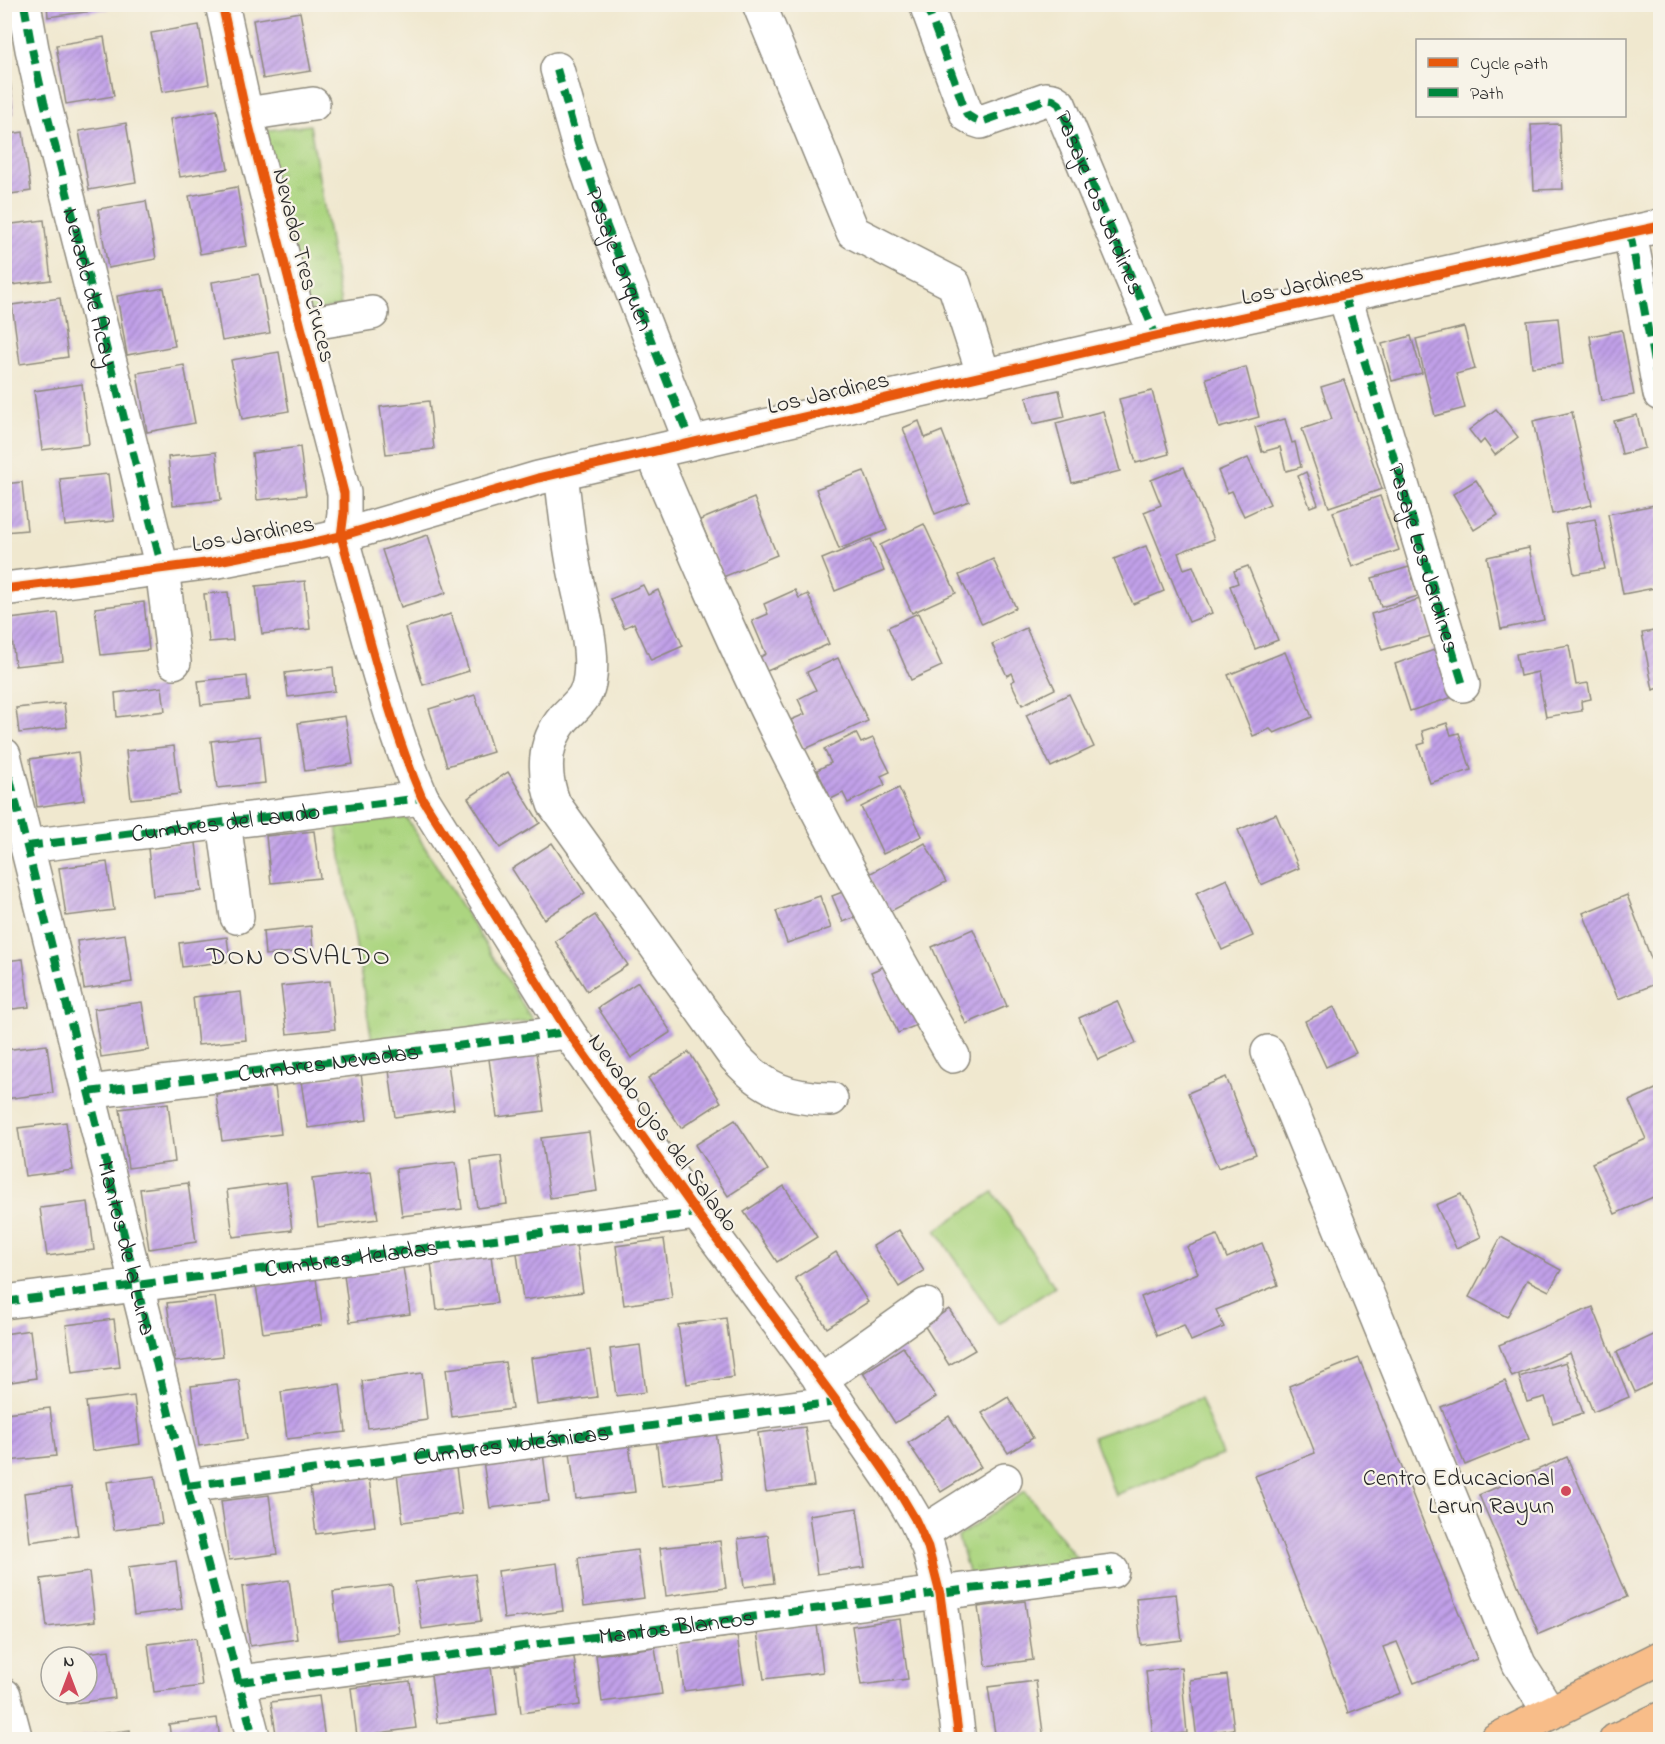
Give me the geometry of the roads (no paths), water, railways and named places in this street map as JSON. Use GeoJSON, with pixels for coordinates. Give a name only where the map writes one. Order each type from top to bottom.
{"type":"FeatureCollection","features":[{"type":"Feature","properties":{"kind":"main road"},"geometry":{"type":"LineString","coordinates":[[1496,1740],[1660,1659]]}},
{"type":"Feature","properties":{"kind":"main road"},"geometry":{"type":"LineString","coordinates":[[1617,1740],[1660,1719]]}},
{"type":"Feature","properties":{"kind":"street","name":"Nevado de Acay"},"geometry":{"type":"LineString","coordinates":[[24,4],[44,102],[162,568],[174,662]]}},
{"type":"Feature","properties":{"kind":"street","name":"Nevado Tres Cruces"},"geometry":{"type":"LineString","coordinates":[[222,4],[246,114],[344,493],[341,536]]}},
{"type":"Feature","properties":{"kind":"street"},"geometry":{"type":"LineString","coordinates":[[759,4],[853,232],[954,284],[984,376]]}},
{"type":"Feature","properties":{"kind":"street","name":"Pasaje Los Jardines"},"geometry":{"type":"LineString","coordinates":[[926,4],[967,115],[981,122],[1046,99],[1059,104],[1156,336]]}},
{"type":"Feature","properties":{"kind":"street","name":"Pasaje Lonquén"},"geometry":{"type":"LineString","coordinates":[[557,69],[578,144],[604,219],[691,443]]}},
{"type":"Feature","properties":{"kind":"street"},"geometry":{"type":"LineString","coordinates":[[246,114],[313,104]]}},
{"type":"Feature","properties":{"kind":"street","name":"Los Jardines"},"geometry":{"type":"LineString","coordinates":[[4,589],[263,554],[341,536],[445,504],[561,473],[1156,336],[1645,229]]}},
{"type":"Feature","properties":{"kind":"street"},"geometry":{"type":"LineString","coordinates":[[1645,229],[1660,394]]}},
{"type":"Feature","properties":{"kind":"street","name":"Pasaje Los Jardines"},"geometry":{"type":"LineString","coordinates":[[1344,294],[1463,685]]}},
{"type":"Feature","properties":{"kind":"street"},"geometry":{"type":"LineString","coordinates":[[300,325],[372,313]]}},
{"type":"Feature","properties":{"kind":"street"},"geometry":{"type":"LineString","coordinates":[[652,452],[710,589],[773,724],[885,937],[953,1056]]}},
{"type":"Feature","properties":{"kind":"street"},"geometry":{"type":"LineString","coordinates":[[561,473],[569,546],[591,664],[587,690],[582,701],[565,717],[554,733],[547,752],[546,772],[554,804],[735,1057],[749,1073],[787,1095],[809,1099],[831,1099]]}},
{"type":"Feature","properties":{"kind":"street","name":"Nevado Ojos del Salado"},"geometry":{"type":"LineString","coordinates":[[341,536],[397,732],[422,798],[568,1032],[828,1391],[899,1492],[922,1533],[935,1570],[940,1594],[959,1740]]}},
{"type":"Feature","properties":{"kind":"street","name":"Mantos de la Luna"},"geometry":{"type":"LineString","coordinates":[[4,755],[187,1486],[254,1740]]}},
{"type":"Feature","properties":{"kind":"street","name":"Cumbres del Laudo"},"geometry":{"type":"LineString","coordinates":[[27,846],[422,798]]}},
{"type":"Feature","properties":{"kind":"street"},"geometry":{"type":"LineString","coordinates":[[224,822],[237,916]]}},
{"type":"Feature","properties":{"kind":"street","name":"Cumbres Nevadas"},"geometry":{"type":"LineString","coordinates":[[88,1092],[568,1032]]}},
{"type":"Feature","properties":{"kind":"street"},"geometry":{"type":"LineString","coordinates":[[1268,1052],[1519,1664],[1550,1713]]}},
{"type":"Feature","properties":{"kind":"street","name":"Cumbres Heladas"},"geometry":{"type":"LineString","coordinates":[[4,1302],[697,1213]]}},
{"type":"Feature","properties":{"kind":"street"},"geometry":{"type":"LineString","coordinates":[[828,1391],[926,1305]]}},
{"type":"Feature","properties":{"kind":"street","name":"Cumbres Volcánicas"},"geometry":{"type":"LineString","coordinates":[[187,1486],[828,1391]]}},
{"type":"Feature","properties":{"kind":"street"},"geometry":{"type":"LineString","coordinates":[[922,1533],[1005,1480]]}},
{"type":"Feature","properties":{"kind":"street","name":"Mantos Blancos"},"geometry":{"type":"LineString","coordinates":[[240,1682],[1112,1571]]}},
{"type":"Feature","properties":{"kind":"street"},"geometry":{"type":"LineString","coordinates":[[4,1695],[16,1740]]}},
{"type":"Feature","properties":{"kind":"place","name":"Centro Educacional Larun Rayun"},"geometry":{"type":"Point","coordinates":[1566,1491]}},
{"type":"Feature","properties":{"kind":"district","name":"DON OSVALDO"},"geometry":{"type":"Point","coordinates":[299,955]}}]}
